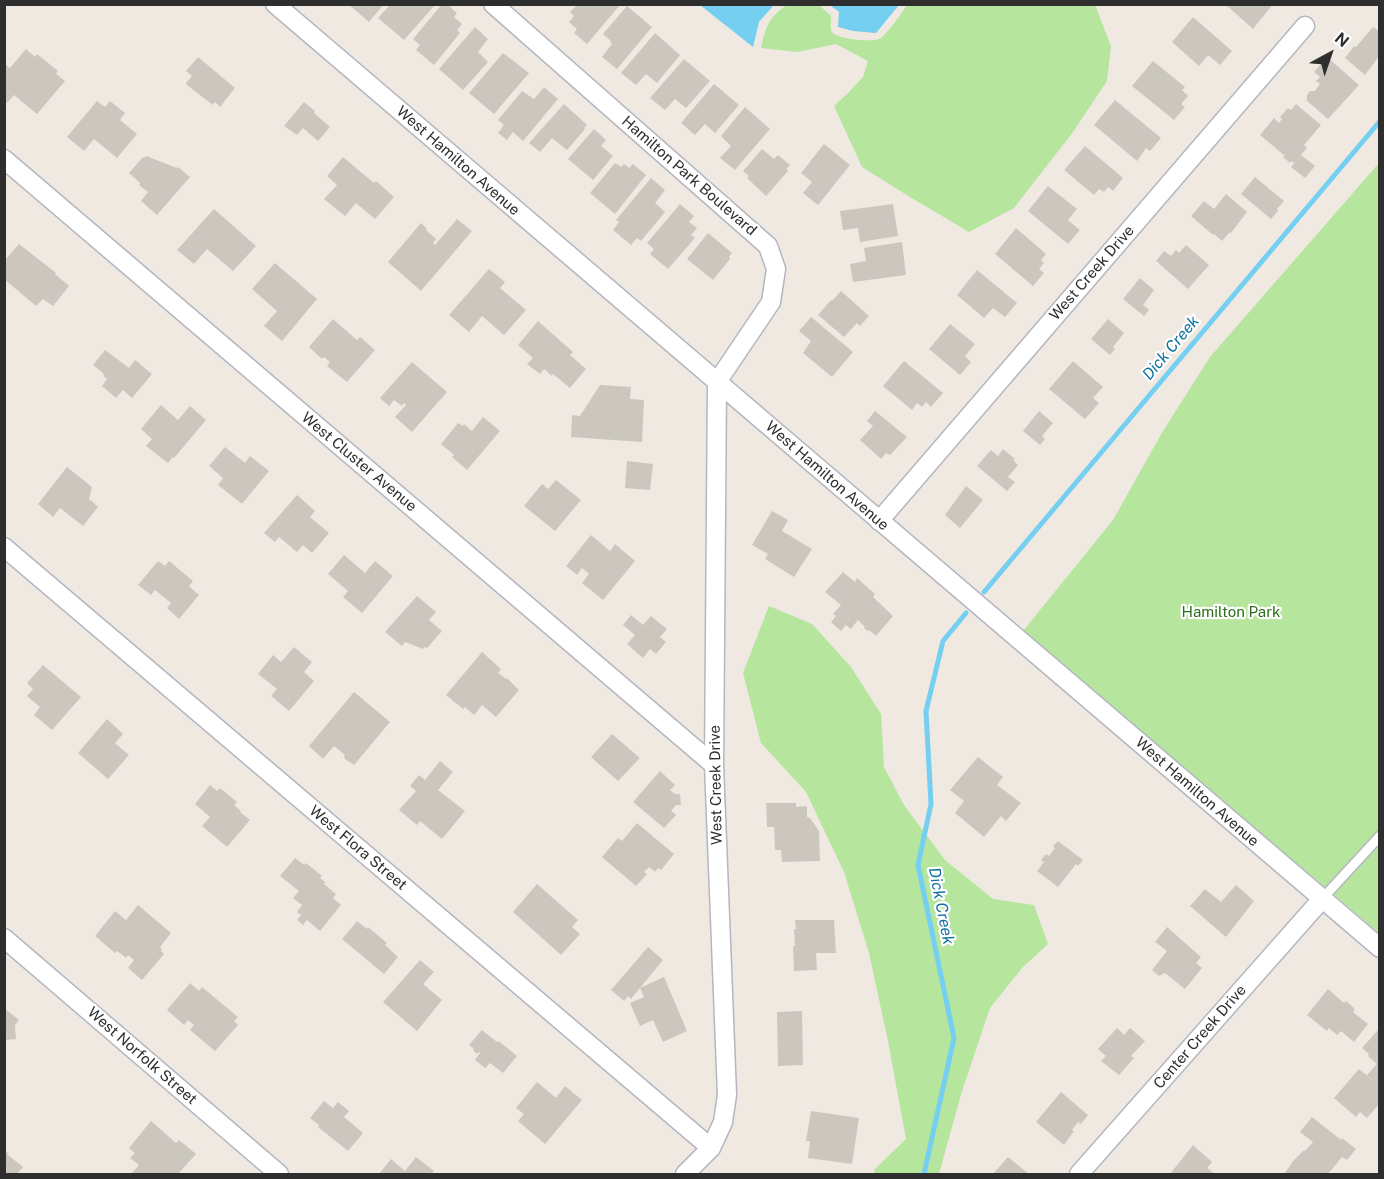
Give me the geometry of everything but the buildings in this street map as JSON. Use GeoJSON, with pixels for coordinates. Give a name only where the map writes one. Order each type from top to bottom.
{"type":"FeatureCollection","features":[{"type":"Feature","properties":{"kind":"street","name":"West Hamilton Avenue"},"geometry":{"type":"LineString","coordinates":[[275,4],[1380,948]]}},
{"type":"Feature","properties":{"kind":"street","name":"Hamilton Park Boulevard"},"geometry":{"type":"LineString","coordinates":[[493,4],[768,246],[777,269],[771,302],[717,382]]}},
{"type":"Feature","properties":{"kind":"street","name":"West Creek Drive"},"geometry":{"type":"LineString","coordinates":[[879,521],[1305,26]]}},
{"type":"Feature","properties":{"kind":"street","name":"West Cluster Avenue"},"geometry":{"type":"LineString","coordinates":[[4,159],[714,765]]}},
{"type":"Feature","properties":{"kind":"street","name":"West Creek Drive"},"geometry":{"type":"LineString","coordinates":[[685,1174],[711,1148],[723,1122],[727,1095],[714,765],[717,382]]}},
{"type":"Feature","properties":{"kind":"street","name":"West Flora Street"},"geometry":{"type":"LineString","coordinates":[[4,547],[711,1148]]}},
{"type":"Feature","properties":{"kind":"street","name":"Center Creek Drive"},"geometry":{"type":"LineString","coordinates":[[1079,1174],[1322,899]]}},
{"type":"Feature","properties":{"kind":"street","name":"West Norfolk Street"},"geometry":{"type":"LineString","coordinates":[[4,938],[279,1174]]}},
{"type":"Feature","properties":{"kind":"lane"},"geometry":{"type":"LineString","coordinates":[[1322,899],[1380,836]]}},
{"type":"Feature","properties":{"kind":"green space"},"geometry":{"type":"Polygon","coordinates":[[[788,4],[819,5],[831,16],[832,33],[858,40],[881,38],[907,5],[1095,5],[1111,46],[1107,81],[1073,132],[1014,208],[969,232],[862,167],[834,106],[863,77],[868,61],[836,44],[797,52],[761,48],[769,23],[788,4]]]}},
{"type":"Feature","properties":{"kind":"green space","name":"Hamilton Park"},"geometry":{"type":"Polygon","coordinates":[[[1379,163],[1379,933],[1023,631],[1113,520],[1163,431],[1210,357],[1379,163]]]}},
{"type":"Feature","properties":{"kind":"green space"},"geometry":{"type":"Polygon","coordinates":[[[769,606],[812,624],[851,667],[881,714],[884,767],[904,805],[945,860],[993,899],[1034,905],[1048,944],[1022,968],[990,1008],[962,1091],[939,1174],[874,1174],[875,1169],[906,1139],[888,1041],[869,953],[844,872],[806,792],[761,743],[743,673],[769,606]]]}},
{"type":"Feature","properties":{"kind":"water"},"geometry":{"type":"Polygon","coordinates":[[[700,5],[774,5],[759,22],[753,47],[700,5]]]}},
{"type":"Feature","properties":{"kind":"water"},"geometry":{"type":"Polygon","coordinates":[[[830,5],[899,5],[876,33],[838,27],[839,12],[830,5]]]}},
{"type":"Feature","properties":{"kind":"waterway","name":"Dick Creek"},"geometry":{"type":"LineString","coordinates":[[984,592],[1380,121]]}},
{"type":"Feature","properties":{"kind":"waterway","name":"Dick Creek"},"geometry":{"type":"LineString","coordinates":[[924,1174],[954,1038],[918,865],[931,804],[926,711],[943,641],[966,613]]}}]}
